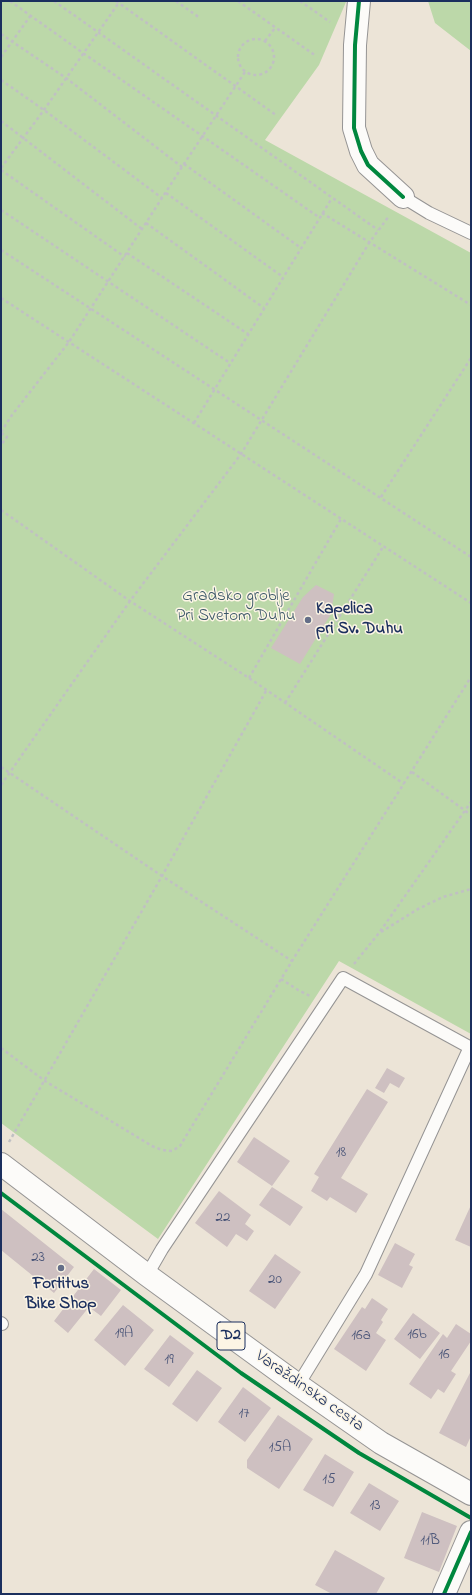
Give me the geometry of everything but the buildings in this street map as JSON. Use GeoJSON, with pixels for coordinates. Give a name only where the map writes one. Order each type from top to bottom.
{"type":"FeatureCollection","features":[{"type":"Feature","properties":{"kind":"main road"},"geometry":{"type":"LineString","coordinates":[[359,1],[355,45],[354,128],[361,151],[368,165],[404,197]]}},
{"type":"Feature","properties":{"kind":"main road","name":"Varaždinska cesta"},"geometry":{"type":"LineString","coordinates":[[4,1154],[147,1275],[298,1385],[381,1443],[471,1494]]}},
{"type":"Feature","properties":{"kind":"main road"},"geometry":{"type":"LineString","coordinates":[[444,1594],[471,1532]]}},
{"type":"Feature","properties":{"kind":"lane"},"geometry":{"type":"LineString","coordinates":[[404,197],[429,213],[471,233]]}},
{"type":"Feature","properties":{"kind":"lane"},"geometry":{"type":"LineString","coordinates":[[147,1275],[162,1249],[343,978],[470,1048],[366,1274],[298,1385]]}},
{"type":"Feature","properties":{"kind":"path"},"geometry":{"type":"LineString","coordinates":[[10,1],[320,218]]}},
{"type":"Feature","properties":{"kind":"path"},"geometry":{"type":"LineString","coordinates":[[54,1],[378,230]]}},
{"type":"Feature","properties":{"kind":"path"},"geometry":{"type":"LineString","coordinates":[[176,1],[200,18]]}},
{"type":"Feature","properties":{"kind":"path"},"geometry":{"type":"LineString","coordinates":[[238,1],[316,56]]}},
{"type":"Feature","properties":{"kind":"path"},"geometry":{"type":"LineString","coordinates":[[300,1],[330,22]]}},
{"type":"Feature","properties":{"kind":"path"},"geometry":{"type":"LineString","coordinates":[[125,256],[1,169],[98,33],[118,2],[276,115]]}},
{"type":"Feature","properties":{"kind":"path"},"geometry":{"type":"LineString","coordinates":[[1,57],[31,15]]}},
{"type":"Feature","properties":{"kind":"path"},"geometry":{"type":"LineString","coordinates":[[265,41],[275,28]]}},
{"type":"Feature","properties":{"kind":"path"},"geometry":{"type":"LineString","coordinates":[[1,34],[66,78],[183,165],[301,248]]}},
{"type":"Feature","properties":{"kind":"path"},"geometry":{"type":"LineString","coordinates":[[253,38],[265,41],[273,50],[274,62],[271,67],[267,72],[256,76],[245,72],[238,62],[237,56],[242,44],[253,38]]}},
{"type":"Feature","properties":{"kind":"path"},"geometry":{"type":"LineString","coordinates":[[1,445],[7,437],[1,433],[12,415],[69,342],[91,310],[183,165],[245,72]]}},
{"type":"Feature","properties":{"kind":"path"},"geometry":{"type":"LineString","coordinates":[[1,80],[44,110],[162,198]]}},
{"type":"Feature","properties":{"kind":"path"},"geometry":{"type":"LineString","coordinates":[[1,121],[142,229]]}},
{"type":"Feature","properties":{"kind":"path"},"geometry":{"type":"LineString","coordinates":[[166,193],[283,276]]}},
{"type":"Feature","properties":{"kind":"path"},"geometry":{"type":"LineString","coordinates":[[1,785],[130,601],[242,454],[369,243],[404,197]]}},
{"type":"Feature","properties":{"kind":"path"},"geometry":{"type":"LineString","coordinates":[[194,423],[332,198]]}},
{"type":"Feature","properties":{"kind":"path"},"geometry":{"type":"LineString","coordinates":[[1,210],[230,363]]}},
{"type":"Feature","properties":{"kind":"path"},"geometry":{"type":"LineString","coordinates":[[322,213],[471,305]]}},
{"type":"Feature","properties":{"kind":"path"},"geometry":{"type":"LineString","coordinates":[[146,223],[264,308]]}},
{"type":"Feature","properties":{"kind":"path"},"geometry":{"type":"LineString","coordinates":[[1,250],[471,557]]}},
{"type":"Feature","properties":{"kind":"path"},"geometry":{"type":"LineString","coordinates":[[127,253],[248,334]]}},
{"type":"Feature","properties":{"kind":"path"},"geometry":{"type":"LineString","coordinates":[[1,298],[471,603]]}},
{"type":"Feature","properties":{"kind":"path"},"geometry":{"type":"LineString","coordinates":[[380,497],[471,358]]}},
{"type":"Feature","properties":{"kind":"path"},"geometry":{"type":"LineString","coordinates":[[1,510],[130,601],[249,678],[404,784]]}},
{"type":"Feature","properties":{"kind":"path"},"geometry":{"type":"LineString","coordinates":[[249,678],[341,519]]}},
{"type":"Feature","properties":{"kind":"path"},"geometry":{"type":"LineString","coordinates":[[285,703],[383,547]]}},
{"type":"Feature","properties":{"kind":"path"},"geometry":{"type":"LineString","coordinates":[[1,1048],[45,1081],[152,1146],[162,1150],[172,1151],[180,1146],[292,961],[471,677]]}},
{"type":"Feature","properties":{"kind":"path"},"geometry":{"type":"LineString","coordinates":[[4,1154],[266,691]]}},
{"type":"Feature","properties":{"kind":"path"},"geometry":{"type":"LineString","coordinates":[[1,767],[162,876],[292,961]]}},
{"type":"Feature","properties":{"kind":"path"},"geometry":{"type":"LineString","coordinates":[[412,772],[471,815]]}},
{"type":"Feature","properties":{"kind":"path"},"geometry":{"type":"LineString","coordinates":[[343,978],[379,933],[471,802]]}},
{"type":"Feature","properties":{"kind":"path"},"geometry":{"type":"LineString","coordinates":[[379,933],[418,909],[443,897],[471,889]]}},
{"type":"Feature","properties":{"kind":"path"},"geometry":{"type":"LineString","coordinates":[[281,979],[308,995],[328,1000]]}},
{"type":"Feature","properties":{"kind":"green space","name":"Gradsko groblje Pri Svetom Duhu"},"geometry":{"type":"Polygon","coordinates":[[[1,1],[346,2],[319,65],[265,140],[471,253],[471,1034],[339,961],[158,1239],[1,1123],[1,1]]]}},
{"type":"Feature","properties":{"kind":"green space"},"geometry":{"type":"Polygon","coordinates":[[[428,1],[471,1],[471,51],[435,23],[428,1]]]}},
{"type":"Feature","properties":{"kind":"cycle path"},"geometry":{"type":"LineString","coordinates":[[359,1],[355,45],[354,128],[361,151],[368,165],[403,197]]}},
{"type":"Feature","properties":{"kind":"cycle path"},"geometry":{"type":"LineString","coordinates":[[1,1193],[241,1373],[359,1453],[471,1518]]}},
{"type":"Feature","properties":{"kind":"cycle path"},"geometry":{"type":"LineString","coordinates":[[444,1594],[471,1532]]}},
{"type":"Feature","properties":{"kind":"place","name":"Kapelica pri Sv. Duhu"},"geometry":{"type":"Point","coordinates":[308,620]}},
{"type":"Feature","properties":{"kind":"place","name":"Fortitus Bike Shop"},"geometry":{"type":"Point","coordinates":[61,1268]}}]}
